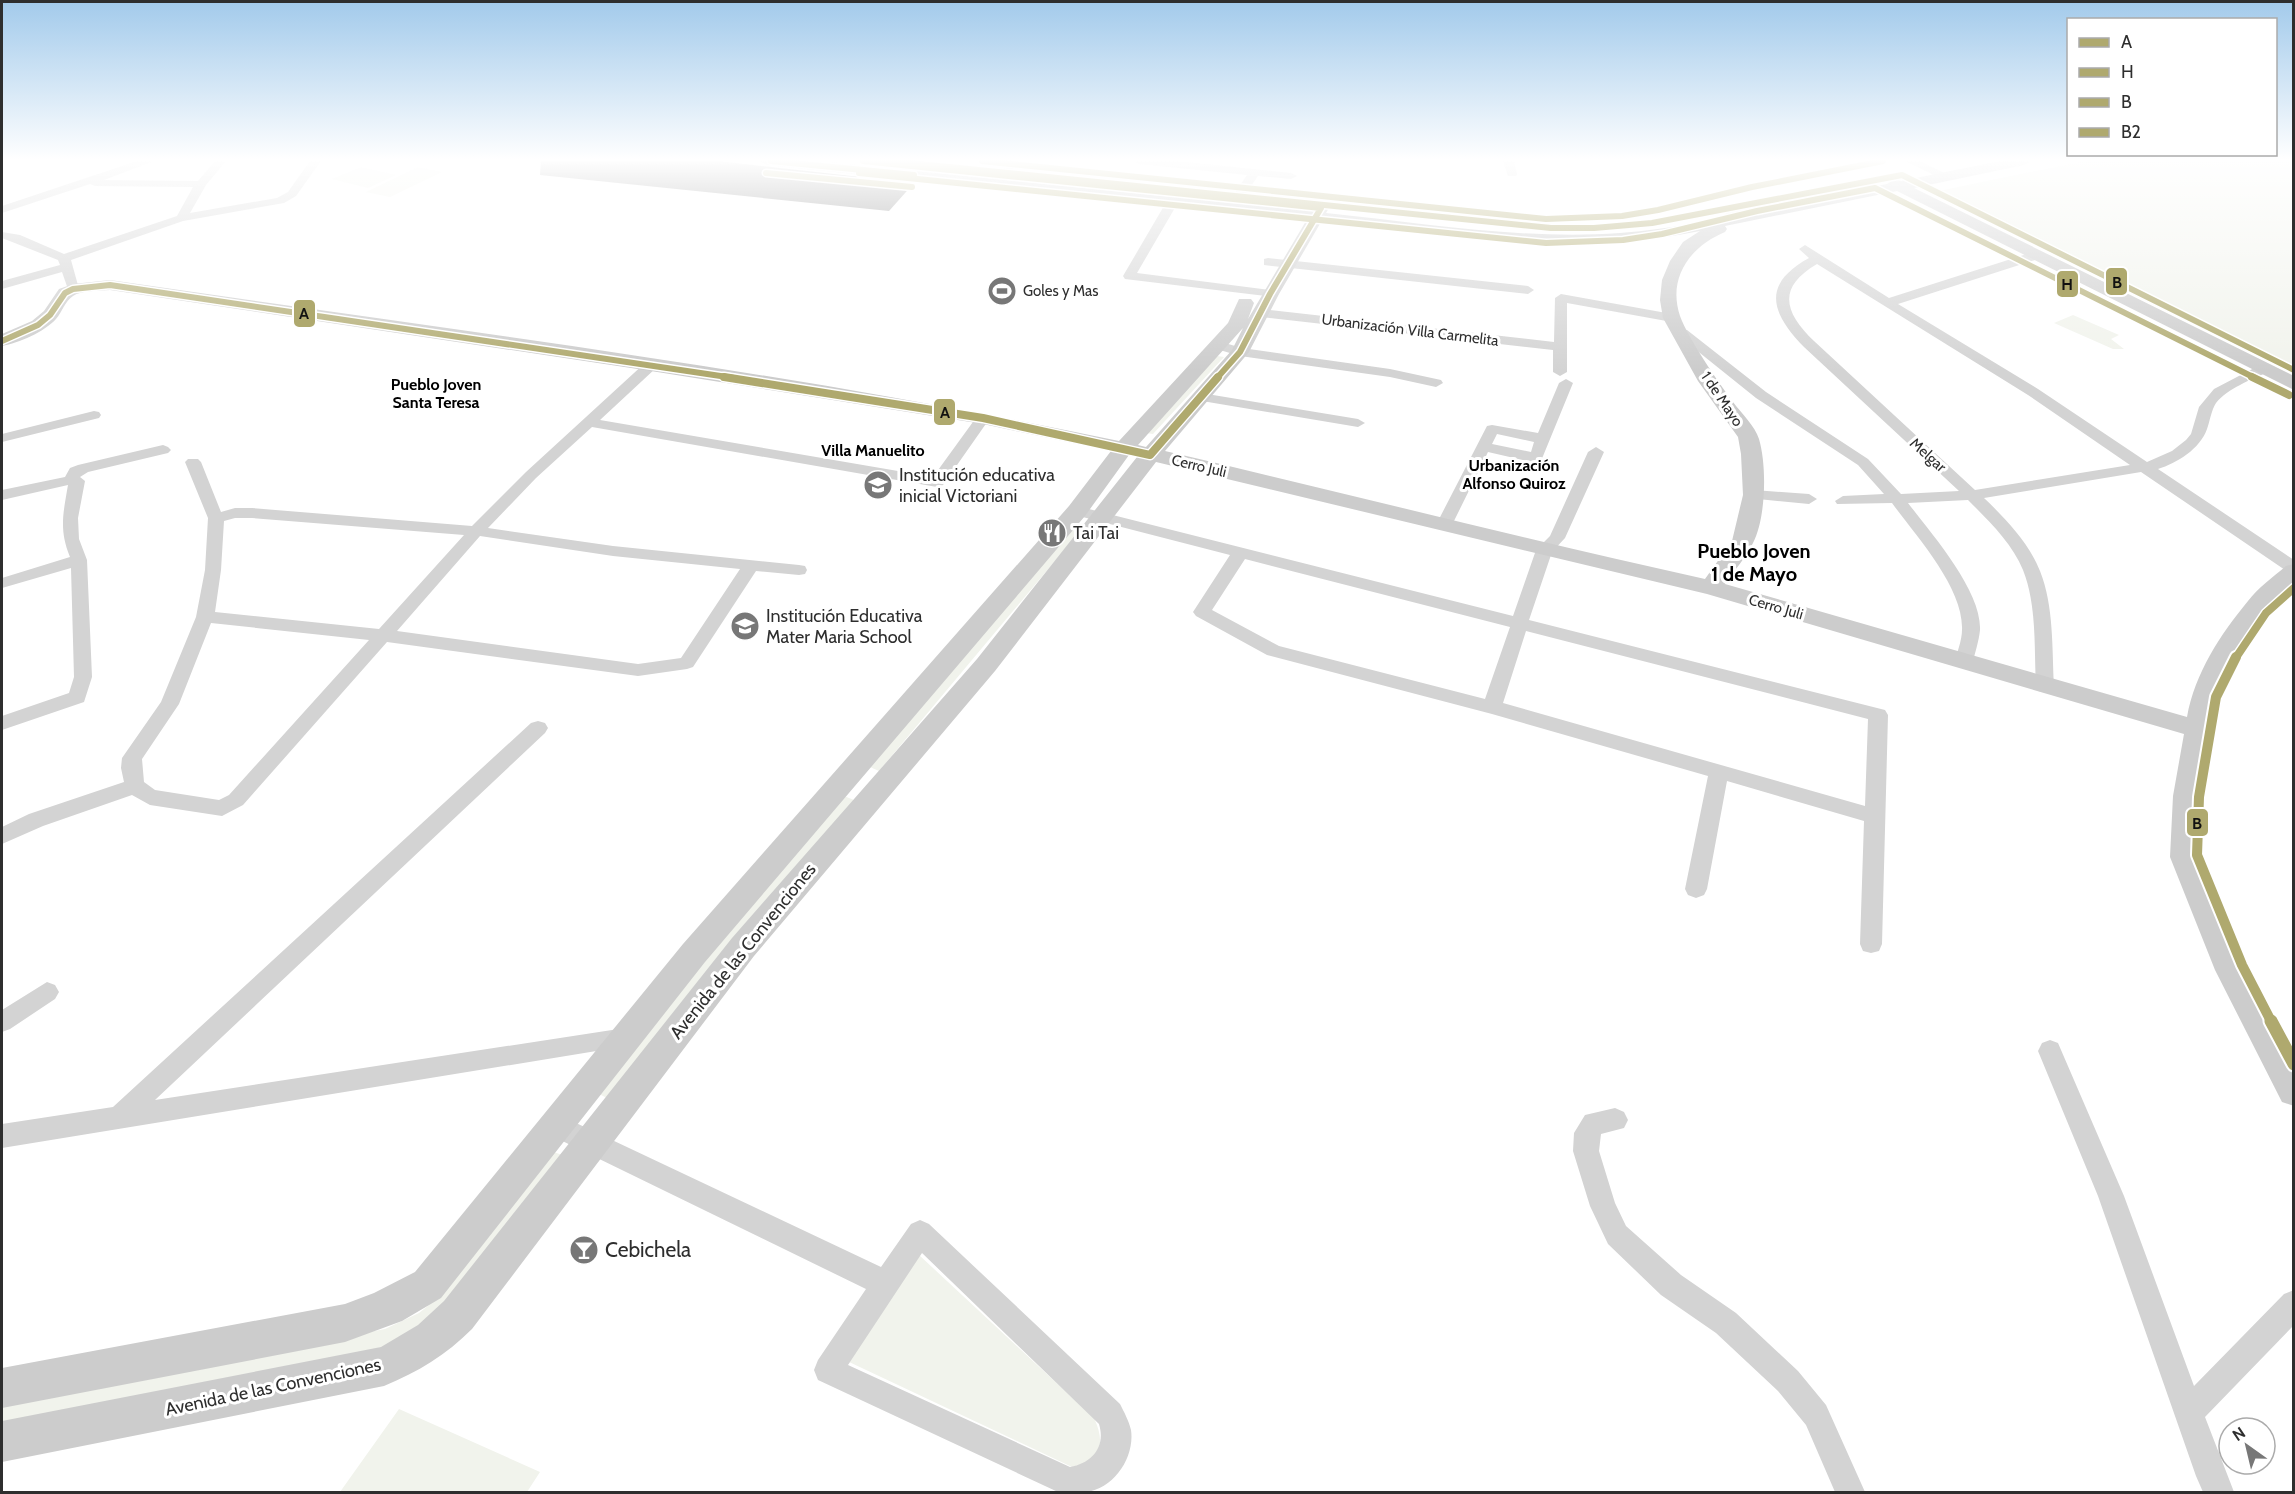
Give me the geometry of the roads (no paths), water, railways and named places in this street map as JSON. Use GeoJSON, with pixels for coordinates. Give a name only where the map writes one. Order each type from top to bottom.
{"type":"FeatureCollection","features":[{"type":"Feature","properties":{"kind":"street"},"geometry":{"type":"LineString","coordinates":[[2,285],[148,231]]}},
{"type":"Feature","properties":{"kind":"street"},"geometry":{"type":"LineString","coordinates":[[1156,231],[1129,276],[1270,294]]}},
{"type":"Feature","properties":{"kind":"street","name":"Avenida de las Convenciones"},"geometry":{"type":"LineString","coordinates":[[2,1442],[384,1365],[412,1353],[437,1336],[458,1315],[743,947],[986,665],[1091,513],[1218,345],[1237,324],[1250,292],[1268,262],[1294,231]]}},
{"type":"Feature","properties":{"kind":"street","name":"Avenida de las Convenciones"},"geometry":{"type":"LineString","coordinates":[[1137,451],[1201,397],[1240,352],[1287,264],[1301,231]]}},
{"type":"Feature","properties":{"kind":"street"},"geometry":{"type":"LineString","coordinates":[[1457,231],[1515,238],[1594,240],[1654,235],[1686,238],[1707,231]]}},
{"type":"Feature","properties":{"kind":"street","name":"1 de Mayo"},"geometry":{"type":"LineString","coordinates":[[1683,231],[1686,238],[1672,279],[1668,307],[1708,381],[1748,438],[1754,473],[1754,495],[1743,541],[1711,588]]}},
{"type":"Feature","properties":{"kind":"street"},"geometry":{"type":"LineString","coordinates":[[1988,231],[2294,384]]}},
{"type":"Feature","properties":{"kind":"street"},"geometry":{"type":"LineString","coordinates":[[2,235],[16,238],[66,263],[73,289],[65,293],[50,315],[38,325],[2,341]]}},
{"type":"Feature","properties":{"kind":"street","name":"Melgar"},"geometry":{"type":"LineString","coordinates":[[1890,302],[1811,254],[1806,265],[1786,282],[1783,290],[1786,318],[1814,349],[1971,495],[2011,540],[2031,570],[2038,604],[2045,686]]}},
{"type":"Feature","properties":{"kind":"street"},"geometry":{"type":"LineString","coordinates":[[1890,302],[2037,255]]}},
{"type":"Feature","properties":{"kind":"street"},"geometry":{"type":"LineString","coordinates":[[1268,262],[1528,290]]}},
{"type":"Feature","properties":{"kind":"street","name":"Cerro Juli"},"geometry":{"type":"LineString","coordinates":[[73,289],[99,285],[130,288],[651,365],[983,418],[1137,451],[1711,588],[2198,729]]}},
{"type":"Feature","properties":{"kind":"street"},"geometry":{"type":"LineString","coordinates":[[1444,523],[1492,429],[1543,439],[1563,377],[1559,347],[1561,298],[1677,326],[1761,395],[1863,462],[1898,500],[1939,555],[1964,596],[1971,629],[1964,662]]}},
{"type":"Feature","properties":{"kind":"street"},"geometry":{"type":"LineString","coordinates":[[1890,302],[2033,392],[2294,569],[2257,605],[2218,662],[2204,694],[2187,796],[2186,857],[2231,970],[2294,1091]]}},
{"type":"Feature","properties":{"kind":"street","name":"Urbanización Villa Carmelita"},"geometry":{"type":"LineString","coordinates":[[1261,313],[1559,347]]}},
{"type":"Feature","properties":{"kind":"street"},"geometry":{"type":"LineString","coordinates":[[1218,345],[1240,352],[1436,383]]}},
{"type":"Feature","properties":{"kind":"street"},"geometry":{"type":"LineString","coordinates":[[193,462],[216,518],[213,570],[205,617],[170,705],[132,758],[131,768],[135,786],[150,796],[222,808],[236,800],[476,531],[531,475],[651,365]]}},
{"type":"Feature","properties":{"kind":"street"},"geometry":{"type":"LineString","coordinates":[[1843,501],[1971,495],[2157,465],[2181,451],[2195,439],[2203,411],[2214,397],[2235,382],[2263,369]]}},
{"type":"Feature","properties":{"kind":"street"},"geometry":{"type":"LineString","coordinates":[[1201,397],[1358,423]]}},
{"type":"Feature","properties":{"kind":"street"},"geometry":{"type":"LineString","coordinates":[[2,425],[8,436],[93,415]]}},
{"type":"Feature","properties":{"kind":"street"},"geometry":{"type":"LineString","coordinates":[[590,422],[937,482],[983,418]]}},
{"type":"Feature","properties":{"kind":"street"},"geometry":{"type":"LineString","coordinates":[[71,480],[75,471],[163,450]]}},
{"type":"Feature","properties":{"kind":"street"},"geometry":{"type":"LineString","coordinates":[[1492,707],[1545,550],[1557,537],[1596,452]]}},
{"type":"Feature","properties":{"kind":"street"},"geometry":{"type":"LineString","coordinates":[[2,495],[71,480],[77,482],[70,518],[71,539],[79,560],[83,676],[77,697],[2,723]]}},
{"type":"Feature","properties":{"kind":"street"},"geometry":{"type":"LineString","coordinates":[[1754,495],[1809,500]]}},
{"type":"Feature","properties":{"kind":"street"},"geometry":{"type":"LineString","coordinates":[[216,518],[235,513],[252,513],[476,531],[613,551],[799,570]]}},
{"type":"Feature","properties":{"kind":"street"},"geometry":{"type":"LineString","coordinates":[[1091,513],[1878,715],[1871,944]]}},
{"type":"Feature","properties":{"kind":"street","name":"Avenida de las Convenciones"},"geometry":{"type":"LineString","coordinates":[[2,1388],[345,1323],[373,1315],[395,1305],[428,1285],[702,944],[848,776],[1091,513]]}},
{"type":"Feature","properties":{"kind":"street"},"geometry":{"type":"LineString","coordinates":[[1240,553],[1202,612],[1273,651],[1492,707],[1874,816]]}},
{"type":"Feature","properties":{"kind":"street"},"geometry":{"type":"LineString","coordinates":[[2,583],[79,560]]}},
{"type":"Feature","properties":{"kind":"street"},"geometry":{"type":"LineString","coordinates":[[205,617],[382,635],[638,670],[687,663],[752,564]]}},
{"type":"Feature","properties":{"kind":"street"},"geometry":{"type":"LineString","coordinates":[[122,1116],[538,728]]}},
{"type":"Feature","properties":{"kind":"street"},"geometry":{"type":"LineString","coordinates":[[1696,889],[1719,771]]}},
{"type":"Feature","properties":{"kind":"street"},"geometry":{"type":"LineString","coordinates":[[848,776],[881,787]]}},
{"type":"Feature","properties":{"kind":"street"},"geometry":{"type":"LineString","coordinates":[[2,836],[36,820],[135,786]]}},
{"type":"Feature","properties":{"kind":"street"},"geometry":{"type":"LineString","coordinates":[[2,1022],[47,992]]}},
{"type":"Feature","properties":{"kind":"street"},"geometry":{"type":"LineString","coordinates":[[2,1136],[625,1038]]}},
{"type":"Feature","properties":{"kind":"street"},"geometry":{"type":"LineString","coordinates":[[2050,1051],[2110,1196],[2211,1476],[2219,1492]]}},
{"type":"Feature","properties":{"kind":"street"},"geometry":{"type":"LineString","coordinates":[[1616,1120],[1594,1123],[1587,1133],[1586,1151],[1603,1206],[1617,1235],[1671,1285],[1726,1323],[1788,1381],[1816,1415],[1850,1492]]}},
{"type":"Feature","properties":{"kind":"street"},"geometry":{"type":"LineString","coordinates":[[557,1126],[886,1284]]}},
{"type":"Feature","properties":{"kind":"street"},"geometry":{"type":"LineString","coordinates":[[920,1233],[1110,1414],[1116,1432],[1114,1454],[1102,1469],[1085,1480],[1069,1482],[828,1370],[886,1284],[920,1233]]}},
{"type":"Feature","properties":{"kind":"street"},"geometry":{"type":"LineString","coordinates":[[2189,1412],[2294,1304]]}},
{"type":"Feature","properties":{"kind":"place","name":"Goles y Mas"},"geometry":{"type":"Point","coordinates":[1002,291]}},
{"type":"Feature","properties":{"kind":"place","name":"Institución educativa inicial Victoriani"},"geometry":{"type":"Point","coordinates":[878,485]}},
{"type":"Feature","properties":{"kind":"place","name":"Tai Tai"},"geometry":{"type":"Point","coordinates":[1052,533]}},
{"type":"Feature","properties":{"kind":"place","name":"Institución Educativa Mater Maria School"},"geometry":{"type":"Point","coordinates":[745,626]}},
{"type":"Feature","properties":{"kind":"place","name":"Cebichela"},"geometry":{"type":"Point","coordinates":[584,1250]}},
{"type":"Feature","properties":{"kind":"district","name":"Pueblo Joven Santa Teresa"},"geometry":{"type":"Point","coordinates":[436,393]}},
{"type":"Feature","properties":{"kind":"district","name":"Villa Manuelito"},"geometry":{"type":"Point","coordinates":[873,450]}},
{"type":"Feature","properties":{"kind":"district","name":"Urbanización Alfonso Quiroz"},"geometry":{"type":"Point","coordinates":[1514,474]}},
{"type":"Feature","properties":{"kind":"district","name":"Pueblo Joven 1 de Mayo"},"geometry":{"type":"Point","coordinates":[1754,562]}}]}
